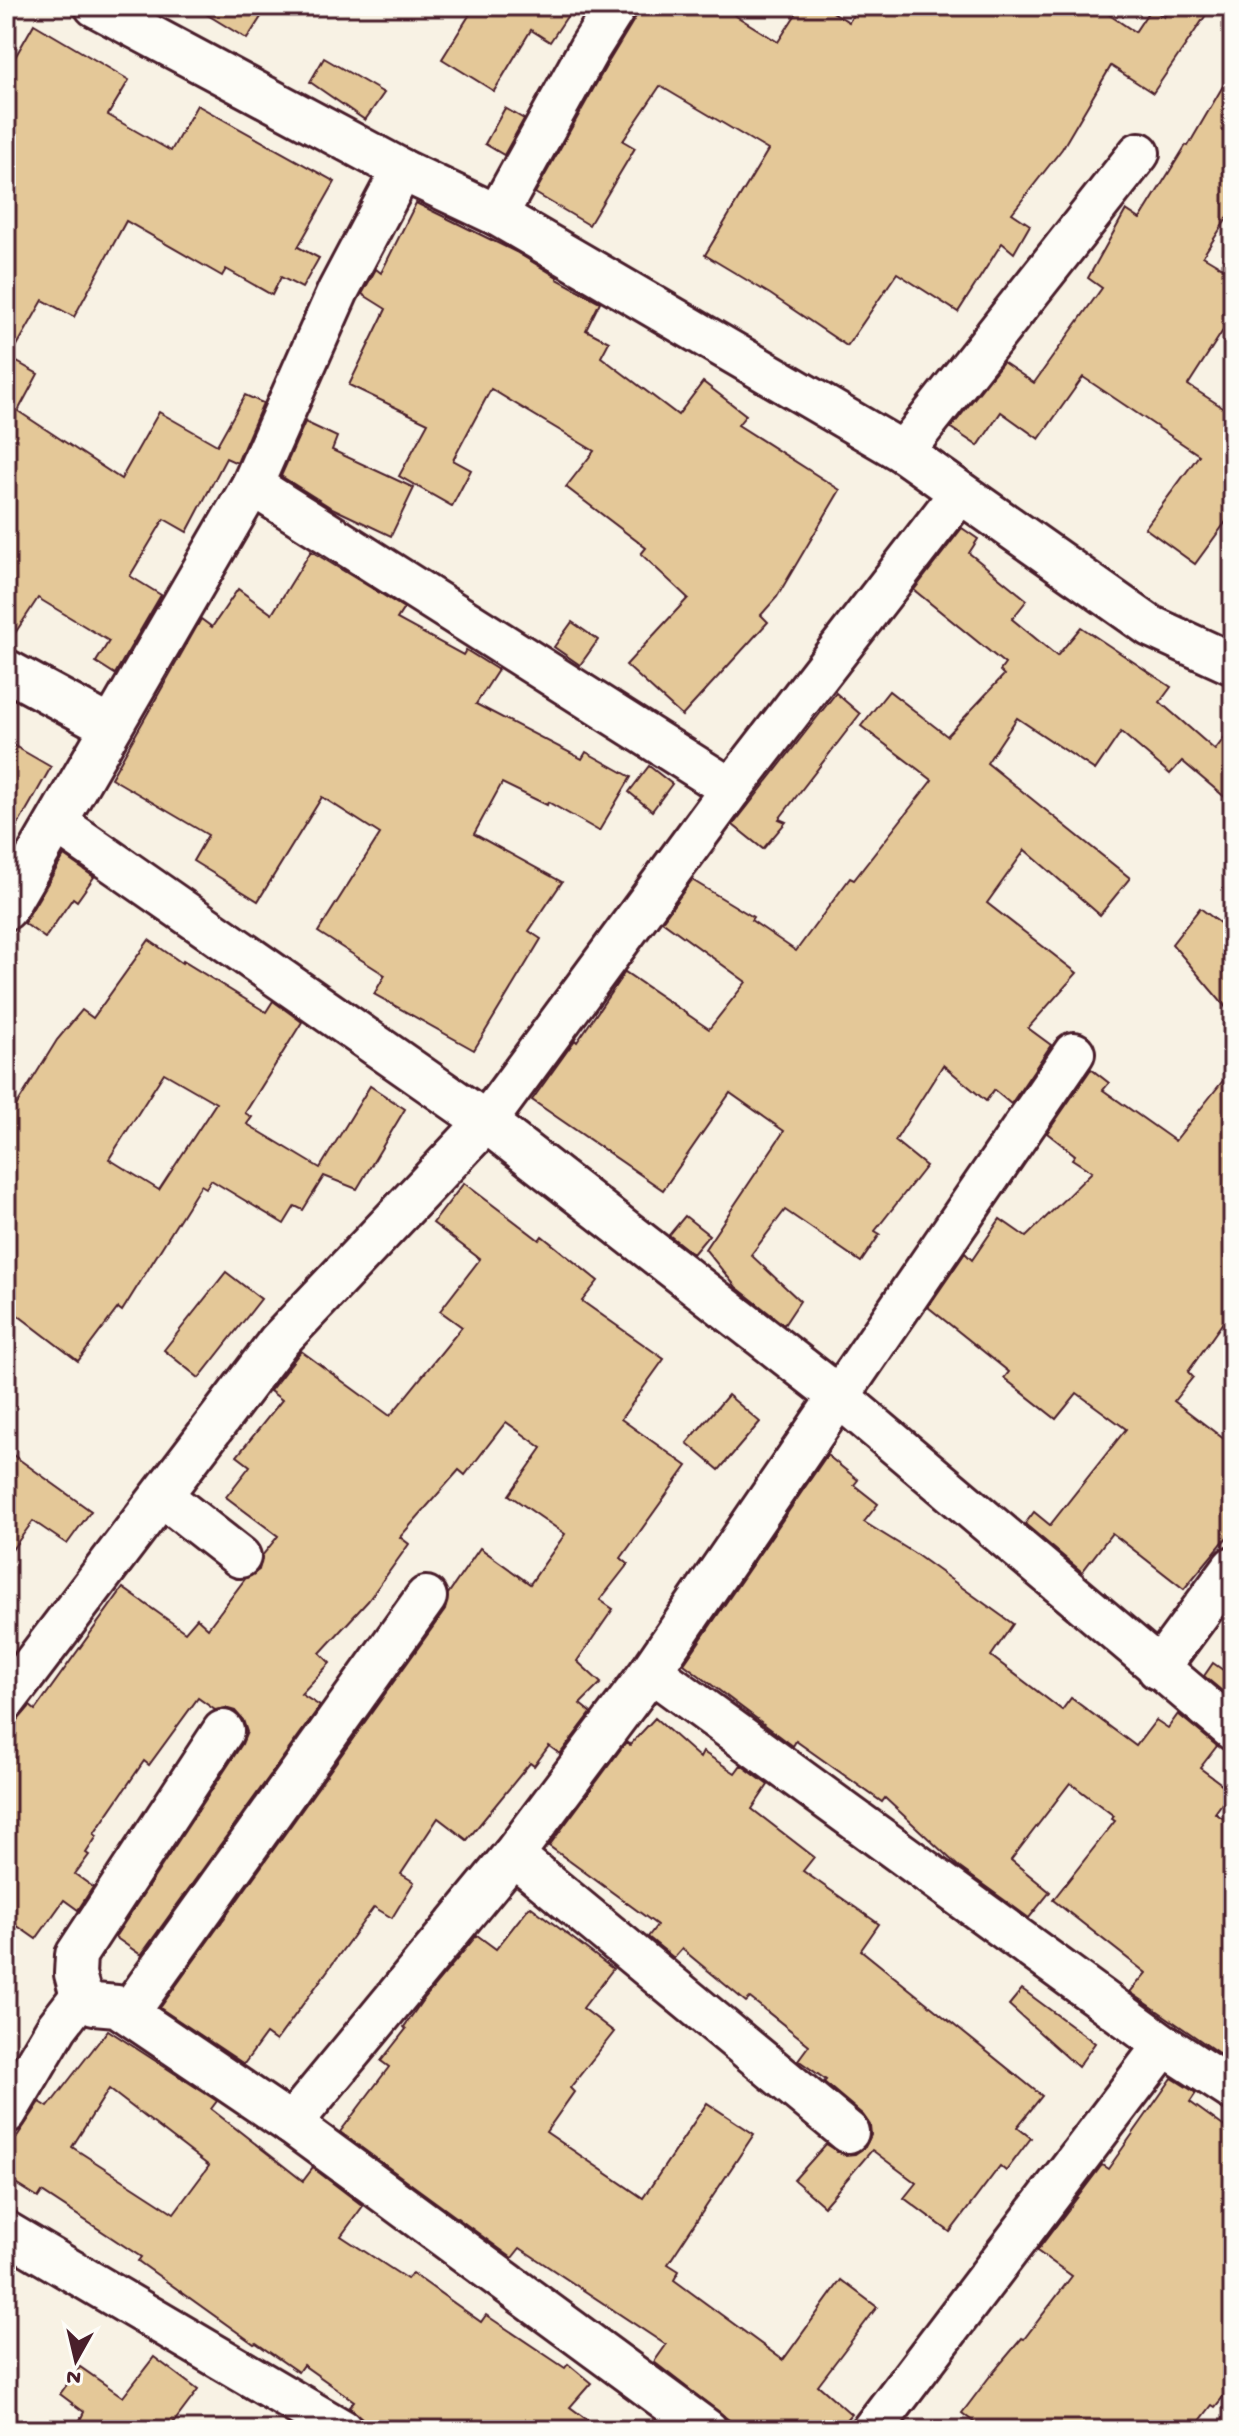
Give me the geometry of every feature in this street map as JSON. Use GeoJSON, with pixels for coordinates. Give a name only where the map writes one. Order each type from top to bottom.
{"type":"FeatureCollection","features":[{"type":"Feature","properties":{"kind":"street"},"geometry":{"type":"LineString","coordinates":[[95,6],[402,170],[497,215],[903,452],[1150,626],[1233,664]]}},
{"type":"Feature","properties":{"kind":"street"},"geometry":{"type":"LineString","coordinates":[[497,215],[616,6]]}},
{"type":"Feature","properties":{"kind":"street"},"geometry":{"type":"LineString","coordinates":[[903,452],[1139,153]]}},
{"type":"Feature","properties":{"kind":"street"},"geometry":{"type":"LineString","coordinates":[[6,909],[252,485],[338,291],[402,170]]}},
{"type":"Feature","properties":{"kind":"street"},"geometry":{"type":"LineString","coordinates":[[252,485],[731,789]]}},
{"type":"Feature","properties":{"kind":"street"},"geometry":{"type":"LineString","coordinates":[[6,1700],[278,1342],[486,1122],[731,789],[960,493]]}},
{"type":"Feature","properties":{"kind":"street"},"geometry":{"type":"LineString","coordinates":[[6,670],[111,727]]}},
{"type":"Feature","properties":{"kind":"street"},"geometry":{"type":"LineString","coordinates":[[57,823],[486,1122],[837,1395],[1233,1730]]}},
{"type":"Feature","properties":{"kind":"street"},"geometry":{"type":"LineString","coordinates":[[291,2124],[513,1855],[651,1671],[837,1395],[1074,1053]]}},
{"type":"Feature","properties":{"kind":"street"},"geometry":{"type":"LineString","coordinates":[[162,1496],[240,1557]]}},
{"type":"Feature","properties":{"kind":"street"},"geometry":{"type":"LineString","coordinates":[[1158,1669],[1233,1567]]}},
{"type":"Feature","properties":{"kind":"street"},"geometry":{"type":"LineString","coordinates":[[129,2012],[426,1597]]}},
{"type":"Feature","properties":{"kind":"street"},"geometry":{"type":"LineString","coordinates":[[651,1671],[1164,2045],[1233,2090]]}},
{"type":"Feature","properties":{"kind":"street"},"geometry":{"type":"LineString","coordinates":[[223,1731],[76,1955],[75,1974],[81,1996],[94,2004],[117,2006],[129,2012],[291,2124],[707,2430]]}},
{"type":"Feature","properties":{"kind":"street"},"geometry":{"type":"LineString","coordinates":[[513,1855],[848,2132]]}},
{"type":"Feature","properties":{"kind":"street"},"geometry":{"type":"LineString","coordinates":[[6,2113],[57,2027],[81,1996]]}},
{"type":"Feature","properties":{"kind":"street"},"geometry":{"type":"LineString","coordinates":[[872,2430],[1164,2045]]}},
{"type":"Feature","properties":{"kind":"street"},"geometry":{"type":"LineString","coordinates":[[6,2232],[342,2430]]}},
{"type":"Feature","properties":{"kind":"building"},"geometry":{"type":"Polygon","coordinates":[[[193,6],[268,6],[247,39],[193,6]]]}},
{"type":"Feature","properties":{"kind":"building"},"geometry":{"type":"Polygon","coordinates":[[[475,6],[574,6],[550,42],[531,30],[494,91],[442,59],[475,6]]]}},
{"type":"Feature","properties":{"kind":"building"},"geometry":{"type":"Polygon","coordinates":[[[640,6],[720,6],[778,42],[801,6],[823,6],[849,22],[858,6],[1096,6],[1135,32],[1151,8],[1164,17],[1172,6],[1212,6],[1153,93],[1111,66],[1062,149],[1012,213],[1030,225],[1014,253],[1002,243],[958,312],[897,273],[847,346],[705,255],[768,150],[660,86],[623,141],[635,148],[589,225],[535,193],[640,6]]]}},
{"type":"Feature","properties":{"kind":"building"},"geometry":{"type":"Polygon","coordinates":[[[34,24],[129,80],[108,115],[171,151],[197,105],[335,182],[298,247],[319,258],[302,288],[281,277],[272,295],[226,269],[222,276],[126,221],[74,317],[43,300],[10,358],[38,374],[18,411],[121,479],[159,412],[217,445],[245,395],[263,403],[237,463],[226,458],[187,532],[164,519],[130,576],[161,595],[115,674],[96,662],[109,641],[38,598],[6,647],[6,73],[34,24]]]}},
{"type":"Feature","properties":{"kind":"building"},"geometry":{"type":"Polygon","coordinates":[[[324,58],[384,93],[365,120],[310,82],[324,58]]]}},
{"type":"Feature","properties":{"kind":"building"},"geometry":{"type":"Polygon","coordinates":[[[1233,69],[1233,209],[1203,256],[1233,274],[1233,315],[1188,385],[1233,414],[1233,512],[1195,564],[1145,528],[1199,455],[1083,377],[1039,439],[1001,412],[978,446],[951,428],[1003,362],[1034,383],[1102,288],[1088,278],[1126,210],[1140,219],[1233,69]]]}},
{"type":"Feature","properties":{"kind":"building"},"geometry":{"type":"Polygon","coordinates":[[[505,108],[524,119],[504,155],[485,144],[505,108]]]}},
{"type":"Feature","properties":{"kind":"building"},"geometry":{"type":"Polygon","coordinates":[[[416,203],[516,252],[600,302],[586,330],[609,342],[601,357],[678,415],[703,382],[746,415],[738,425],[840,490],[777,597],[761,615],[768,622],[682,716],[626,665],[688,598],[641,554],[646,548],[566,487],[594,451],[491,389],[453,460],[471,470],[452,506],[399,476],[428,423],[349,385],[386,309],[362,294],[376,269],[381,273],[416,203]]]}},
{"type":"Feature","properties":{"kind":"building"},"geometry":{"type":"Polygon","coordinates":[[[305,422],[337,437],[332,450],[414,488],[391,536],[330,507],[281,476],[305,422]]]}},
{"type":"Feature","properties":{"kind":"building"},"geometry":{"type":"Polygon","coordinates":[[[962,528],[978,539],[969,553],[1027,600],[1012,619],[1057,656],[1081,627],[1171,687],[1160,702],[1215,750],[1233,726],[1233,804],[1182,761],[1170,774],[1121,732],[1095,770],[1017,718],[987,763],[1130,878],[1100,915],[1025,850],[987,903],[1077,973],[1028,1028],[1051,1045],[1011,1104],[994,1090],[986,1101],[943,1065],[895,1141],[926,1166],[875,1231],[880,1234],[861,1262],[785,1210],[751,1255],[800,1301],[784,1325],[736,1287],[705,1249],[784,1131],[730,1093],[663,1190],[532,1100],[625,972],[709,1029],[746,982],[662,921],[692,880],[753,917],[751,920],[796,951],[850,878],[854,880],[932,780],[861,726],[889,691],[947,736],[1004,675],[1000,671],[1005,664],[914,590],[962,528]]]}},
{"type":"Feature","properties":{"kind":"building"},"geometry":{"type":"Polygon","coordinates":[[[311,551],[404,608],[397,619],[463,655],[466,650],[498,670],[476,704],[582,759],[586,752],[631,777],[599,831],[548,802],[547,805],[502,783],[474,834],[562,882],[529,931],[541,939],[474,1050],[374,994],[385,975],[318,932],[380,834],[322,797],[258,901],[193,861],[208,835],[111,778],[201,619],[212,627],[238,589],[272,614],[311,551]]]}},
{"type":"Feature","properties":{"kind":"building"},"geometry":{"type":"Polygon","coordinates":[[[572,622],[598,640],[580,665],[554,647],[572,622]]]}},
{"type":"Feature","properties":{"kind":"building"},"geometry":{"type":"Polygon","coordinates":[[[836,693],[860,714],[779,819],[786,822],[763,849],[733,825],[836,693]]]}},
{"type":"Feature","properties":{"kind":"building"},"geometry":{"type":"Polygon","coordinates":[[[6,741],[51,767],[6,846],[6,741]]]}},
{"type":"Feature","properties":{"kind":"building"},"geometry":{"type":"Polygon","coordinates":[[[649,766],[672,784],[652,811],[629,792],[649,766]]]}},
{"type":"Feature","properties":{"kind":"building"},"geometry":{"type":"Polygon","coordinates":[[[64,856],[94,877],[77,901],[73,898],[45,938],[24,923],[64,856]]]}},
{"type":"Feature","properties":{"kind":"building"},"geometry":{"type":"Polygon","coordinates":[[[1200,908],[1233,933],[1233,1016],[1172,944],[1200,908]]]}},
{"type":"Feature","properties":{"kind":"building"},"geometry":{"type":"Polygon","coordinates":[[[149,940],[266,1012],[273,1001],[302,1022],[245,1113],[252,1117],[247,1124],[320,1168],[370,1086],[405,1109],[357,1189],[324,1176],[303,1210],[295,1206],[284,1224],[211,1180],[206,1188],[201,1185],[122,1311],[118,1308],[78,1361],[6,1306],[6,1122],[57,1040],[82,1010],[93,1018],[149,940]],[[164,1073],[109,1159],[159,1190],[216,1103],[164,1073]]]}},
{"type":"Feature","properties":{"kind":"building"},"geometry":{"type":"Polygon","coordinates":[[[1233,1068],[1233,1308],[1188,1372],[1193,1377],[1174,1401],[1233,1446],[1233,1530],[1184,1589],[1112,1533],[1082,1572],[1025,1524],[1034,1512],[1050,1525],[1126,1429],[1077,1393],[1056,1419],[1004,1378],[1009,1372],[928,1307],[965,1253],[972,1260],[1000,1219],[1026,1237],[1092,1172],[1072,1159],[1075,1155],[1047,1133],[1091,1069],[1109,1083],[1103,1090],[1175,1141],[1233,1068]]]}},
{"type":"Feature","properties":{"kind":"building"},"geometry":{"type":"Polygon","coordinates":[[[464,1183],[539,1240],[542,1236],[598,1281],[582,1301],[664,1359],[621,1419],[687,1466],[621,1558],[628,1564],[600,1600],[613,1609],[577,1661],[601,1683],[580,1704],[591,1713],[560,1754],[549,1746],[534,1766],[530,1763],[467,1840],[438,1818],[401,1874],[414,1882],[392,1918],[374,1907],[276,2041],[266,2034],[244,2064],[160,2008],[445,1610],[448,1594],[480,1548],[530,1584],[565,1534],[509,1495],[542,1448],[506,1422],[465,1475],[459,1470],[400,1537],[409,1544],[368,1601],[320,1653],[330,1663],[301,1694],[320,1706],[141,1955],[115,1937],[242,1744],[247,1732],[243,1720],[235,1711],[225,1708],[215,1710],[198,1698],[149,1765],[144,1761],[94,1834],[97,1836],[86,1853],[89,1855],[75,1874],[93,1887],[78,1910],[64,1900],[36,1939],[6,1918],[6,1734],[30,1706],[35,1710],[123,1588],[185,1632],[197,1618],[208,1628],[245,1579],[259,1570],[262,1556],[278,1536],[226,1497],[250,1466],[237,1456],[282,1400],[270,1391],[301,1351],[390,1416],[462,1327],[440,1311],[480,1259],[433,1223],[464,1183]]]}},
{"type":"Feature","properties":{"kind":"building"},"geometry":{"type":"Polygon","coordinates":[[[685,1216],[709,1235],[693,1254],[669,1235],[685,1216]]]}},
{"type":"Feature","properties":{"kind":"building"},"geometry":{"type":"Polygon","coordinates":[[[226,1272],[261,1299],[199,1378],[164,1350],[226,1272]]]}},
{"type":"Feature","properties":{"kind":"building"},"geometry":{"type":"Polygon","coordinates":[[[728,1395],[760,1422],[719,1470],[687,1443],[728,1395]]]}},
{"type":"Feature","properties":{"kind":"building"},"geometry":{"type":"Polygon","coordinates":[[[6,1450],[91,1511],[67,1544],[33,1521],[6,1558],[6,1450]]]}},
{"type":"Feature","properties":{"kind":"building"},"geometry":{"type":"Polygon","coordinates":[[[827,1455],[858,1480],[854,1485],[878,1504],[864,1522],[914,1553],[1013,1624],[991,1656],[1062,1710],[1071,1698],[1136,1746],[1156,1720],[1168,1728],[1178,1714],[1217,1746],[1200,1768],[1231,1791],[1215,1813],[1233,1825],[1233,2043],[1223,2056],[1130,1992],[1146,1973],[1053,1900],[1115,1821],[1112,1819],[1114,1816],[1070,1783],[1011,1860],[1050,1892],[1029,1918],[960,1868],[885,1798],[882,1802],[796,1741],[793,1746],[684,1664],[827,1455]]]}},
{"type":"Feature","properties":{"kind":"building"},"geometry":{"type":"Polygon","coordinates":[[[1213,1663],[1233,1677],[1233,1700],[1204,1676],[1213,1663]]]}},
{"type":"Feature","properties":{"kind":"building"},"geometry":{"type":"Polygon","coordinates":[[[655,1718],[700,1758],[703,1752],[735,1773],[741,1765],[768,1785],[752,1809],[814,1857],[803,1871],[879,1924],[861,1950],[1042,2096],[1017,2127],[1031,2138],[1006,2171],[1000,2166],[950,2232],[904,2198],[916,2183],[872,2150],[824,2206],[794,2180],[826,2144],[845,2155],[855,2154],[865,2147],[871,2135],[870,2125],[863,2115],[824,2082],[826,2080],[798,2060],[809,2045],[750,1998],[746,2002],[682,1949],[674,1958],[648,1937],[657,1925],[549,1846],[626,1742],[630,1745],[655,1718]]]}},
{"type":"Feature","properties":{"kind":"building"},"geometry":{"type":"Polygon","coordinates":[[[530,1906],[613,1969],[583,2008],[614,2032],[570,2088],[574,2092],[546,2132],[643,2198],[707,2103],[754,2134],[668,2264],[679,2271],[674,2280],[783,2360],[841,2280],[877,2307],[818,2385],[851,2414],[837,2430],[742,2430],[654,2362],[666,2345],[520,2248],[512,2258],[340,2132],[389,2067],[381,2061],[406,2029],[404,2027],[422,2001],[477,1935],[496,1949],[530,1906]]]}},
{"type":"Feature","properties":{"kind":"building"},"geometry":{"type":"Polygon","coordinates":[[[1022,1989],[1095,2043],[1078,2067],[1009,2005],[1022,1989]]]}},
{"type":"Feature","properties":{"kind":"building"},"geometry":{"type":"Polygon","coordinates":[[[108,2030],[217,2101],[211,2109],[303,2181],[313,2168],[363,2206],[341,2236],[407,2279],[412,2273],[481,2322],[486,2315],[565,2368],[568,2364],[591,2383],[570,2407],[601,2430],[365,2430],[362,2418],[349,2407],[354,2401],[303,2365],[298,2372],[138,2261],[141,2257],[42,2192],[38,2198],[6,2178],[6,2153],[40,2102],[48,2107],[108,2030]],[[109,2089],[72,2147],[174,2213],[209,2166],[109,2089]]]}},
{"type":"Feature","properties":{"kind":"building"},"geometry":{"type":"Polygon","coordinates":[[[1172,2078],[1196,2093],[1190,2102],[1233,2133],[1233,2385],[1215,2407],[1212,2405],[1193,2430],[984,2430],[962,2413],[1072,2276],[1037,2251],[1102,2165],[1108,2169],[1172,2078]]]}},
{"type":"Feature","properties":{"kind":"building"},"geometry":{"type":"Polygon","coordinates":[[[154,2357],[198,2390],[168,2430],[75,2430],[84,2412],[60,2394],[80,2367],[123,2397],[154,2357]]]}}]}
